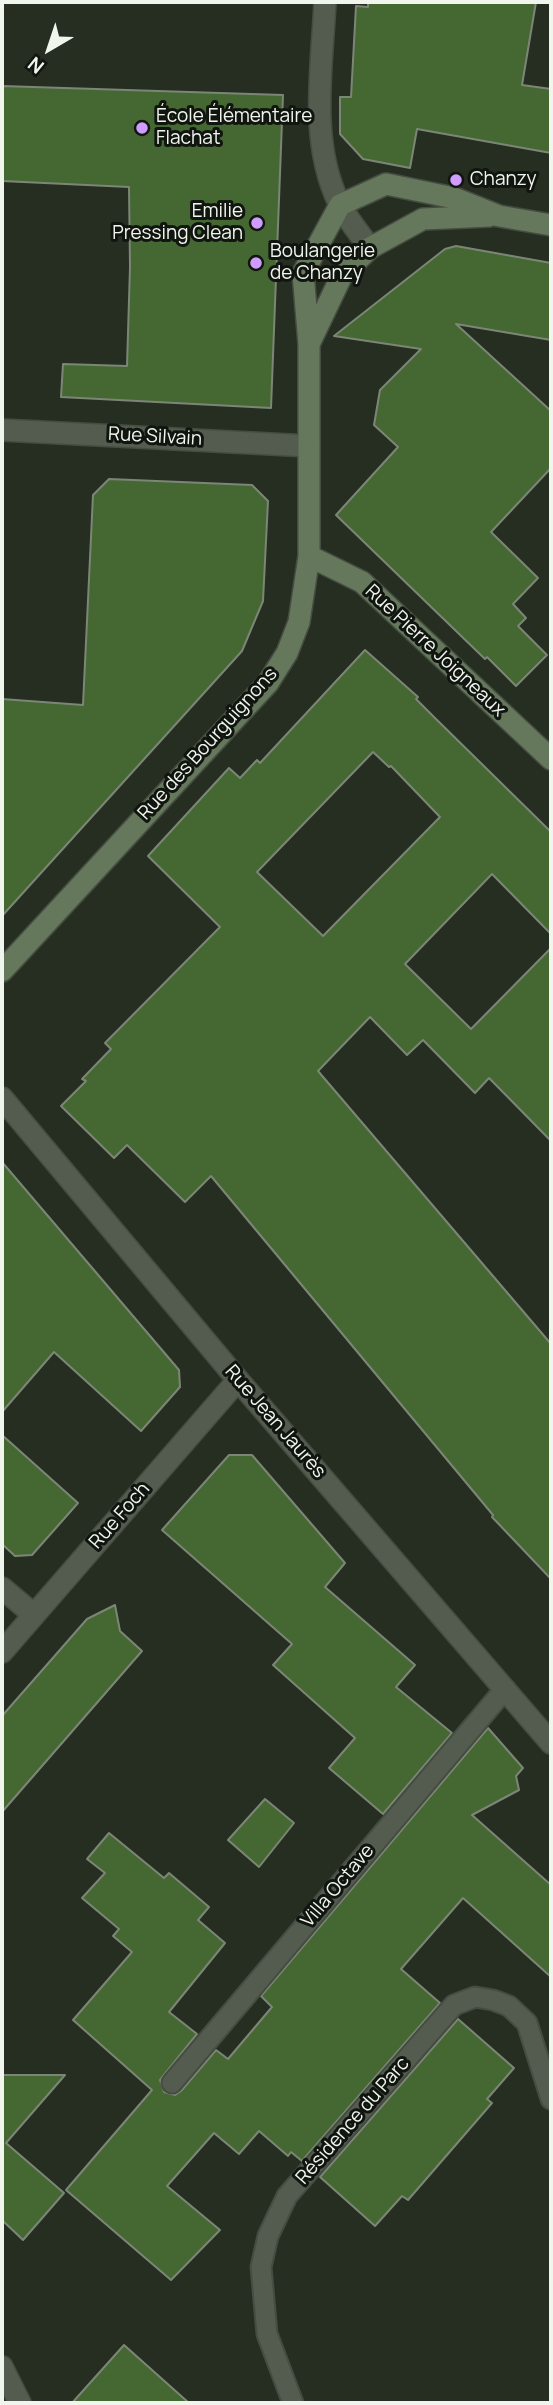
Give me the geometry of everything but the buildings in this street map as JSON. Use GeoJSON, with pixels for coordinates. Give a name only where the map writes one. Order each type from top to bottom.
{"type":"FeatureCollection","features":[{"type":"Feature","properties":{"kind":"main road"},"geometry":{"type":"LineString","coordinates":[[340,205],[386,184],[454,198],[499,216],[551,225]]}},
{"type":"Feature","properties":{"kind":"main road","name":"Rue des Bourguignons"},"geometry":{"type":"LineString","coordinates":[[2,971],[268,682],[287,653],[299,622],[309,556],[309,344],[303,273],[340,205]]}},
{"type":"Feature","properties":{"kind":"main road","name":"Rue des Bourguignons"},"geometry":{"type":"LineString","coordinates":[[309,344],[342,275],[370,248],[423,219],[499,216]]}},
{"type":"Feature","properties":{"kind":"main road","name":"Rue Pierre Joigneaux"},"geometry":{"type":"LineString","coordinates":[[309,556],[362,582],[551,759]]}},
{"type":"Feature","properties":{"kind":"street"},"geometry":{"type":"LineString","coordinates":[[325,2],[320,126],[331,182],[340,205],[370,248]]}},
{"type":"Feature","properties":{"kind":"street","name":"Rue Silvain"},"geometry":{"type":"LineString","coordinates":[[2,430],[309,446]]}},
{"type":"Feature","properties":{"kind":"street","name":"Rue Jean Jaurès"},"geometry":{"type":"LineString","coordinates":[[2,1098],[238,1380],[551,1743]]}},
{"type":"Feature","properties":{"kind":"street","name":"Rue Foch"},"geometry":{"type":"LineString","coordinates":[[2,1652],[238,1380]]}},
{"type":"Feature","properties":{"kind":"street"},"geometry":{"type":"LineString","coordinates":[[2,1588],[34,1615]]}},
{"type":"Feature","properties":{"kind":"street"},"geometry":{"type":"LineString","coordinates":[[2,2367],[20,2403]]}},
{"type":"Feature","properties":{"kind":"lane","name":"Villa Octave"},"geometry":{"type":"LineString","coordinates":[[172,2083],[505,1689]]}},
{"type":"Feature","properties":{"kind":"lane","name":"Résidence du Parc"},"geometry":{"type":"LineString","coordinates":[[293,2403],[267,2334],[261,2267],[268,2236],[287,2196],[454,2006],[475,1997],[509,2006],[527,2022],[551,2099]]}},
{"type":"Feature","properties":{"kind":"place","name":"École Élémentaire Flachat"},"geometry":{"type":"Point","coordinates":[142,128]}},
{"type":"Feature","properties":{"kind":"place","name":"Chanzy"},"geometry":{"type":"Point","coordinates":[456,180]}},
{"type":"Feature","properties":{"kind":"place","name":"Emilie Pressing Clean"},"geometry":{"type":"Point","coordinates":[257,223]}},
{"type":"Feature","properties":{"kind":"place","name":"Boulangerie de Chanzy"},"geometry":{"type":"Point","coordinates":[256,263]}}]}
